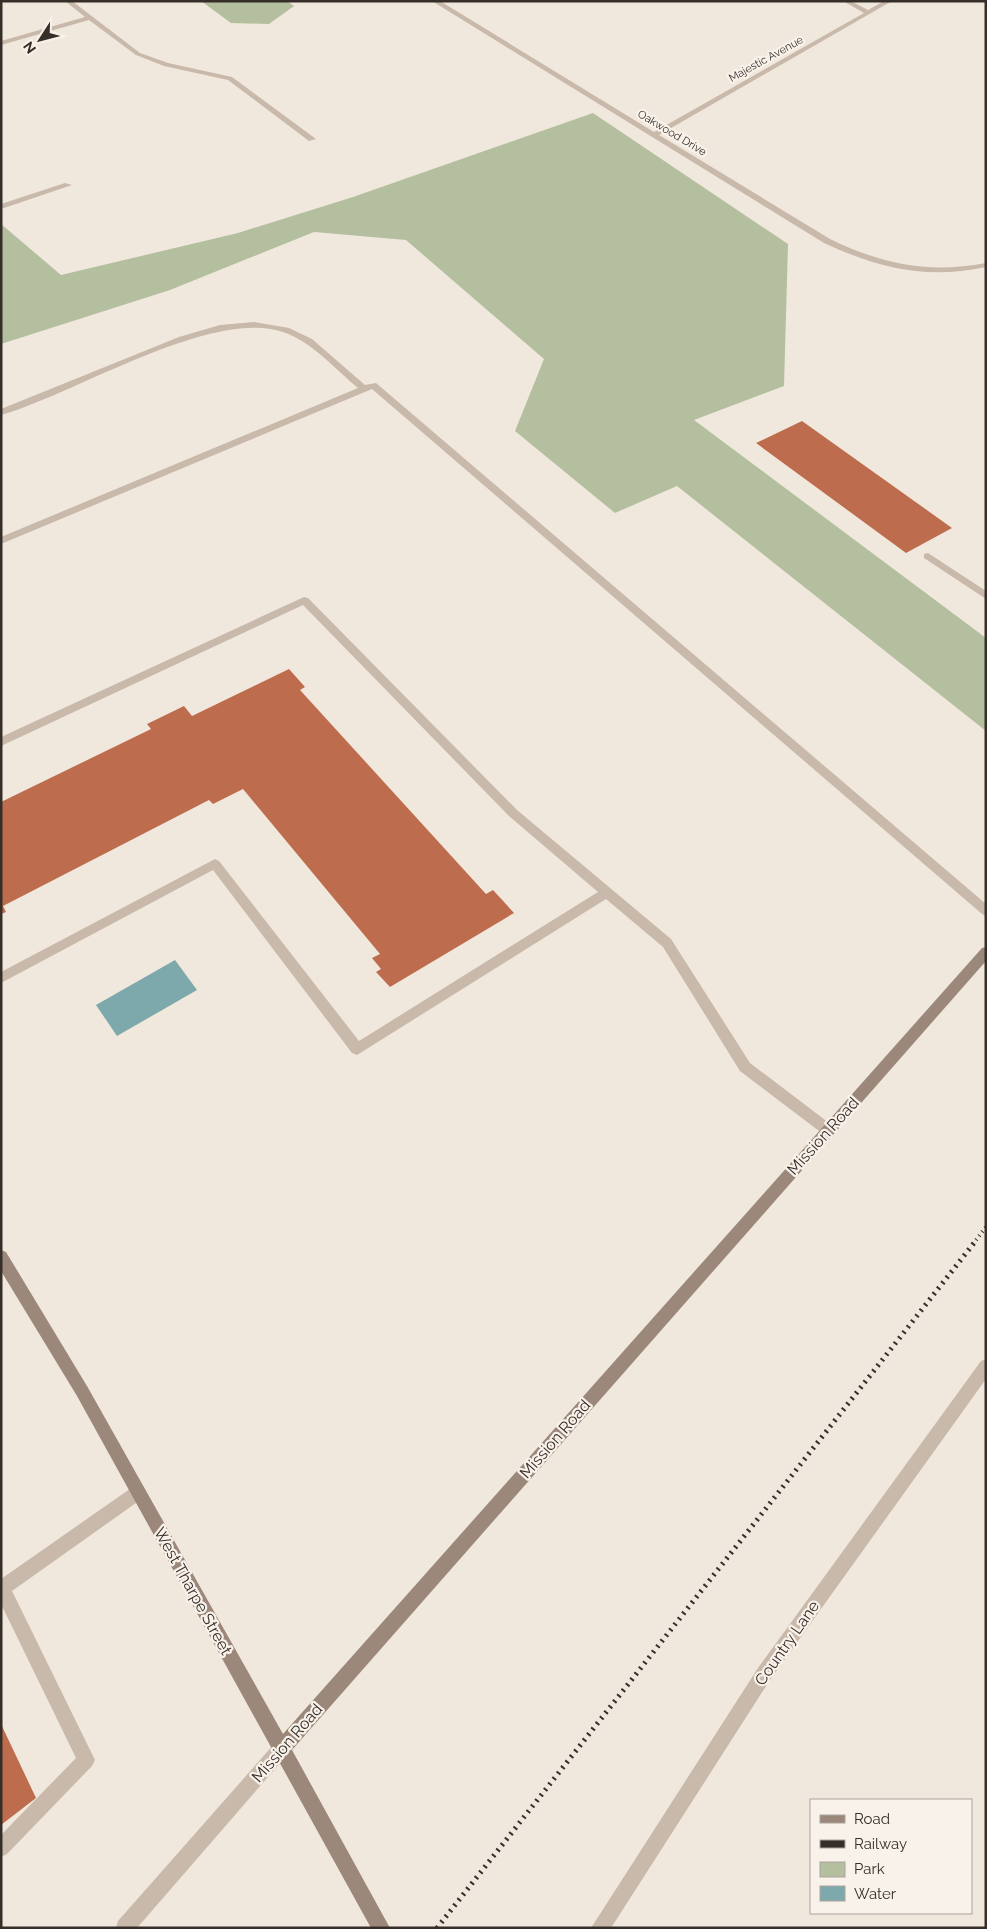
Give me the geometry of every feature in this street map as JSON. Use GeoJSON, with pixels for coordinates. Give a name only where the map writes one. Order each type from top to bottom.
{"type":"FeatureCollection","features":[{"type":"Feature","properties":{"kind":"main road","name":"Mission Road"},"geometry":{"type":"LineString","coordinates":[[281,1749],[986,952]]}},
{"type":"Feature","properties":{"kind":"main road","name":"West Tharpe Street"},"geometry":{"type":"LineString","coordinates":[[1,1257],[82,1391],[381,1928]]}},
{"type":"Feature","properties":{"kind":"street"},"geometry":{"type":"LineString","coordinates":[[68,1],[138,54],[166,65],[230,78],[312,138]]}},
{"type":"Feature","properties":{"kind":"street","name":"Oakwood Drive"},"geometry":{"type":"LineString","coordinates":[[435,1],[827,241],[873,261],[904,266],[950,270],[986,265]]}},
{"type":"Feature","properties":{"kind":"street"},"geometry":{"type":"LineString","coordinates":[[846,1],[869,13]]}},
{"type":"Feature","properties":{"kind":"street","name":"Majestic Avenue"},"geometry":{"type":"LineString","coordinates":[[653,135],[889,1]]}},
{"type":"Feature","properties":{"kind":"street"},"geometry":{"type":"LineString","coordinates":[[1,43],[90,18]]}},
{"type":"Feature","properties":{"kind":"street"},"geometry":{"type":"LineString","coordinates":[[1,207],[68,185]]}},
{"type":"Feature","properties":{"kind":"street"},"geometry":{"type":"LineString","coordinates":[[1,412],[182,339],[220,328],[237,326],[254,325],[286,330],[309,340],[364,389]]}},
{"type":"Feature","properties":{"kind":"street"},"geometry":{"type":"LineString","coordinates":[[1,541],[373,385],[986,911]]}},
{"type":"Feature","properties":{"kind":"street"},"geometry":{"type":"LineString","coordinates":[[928,556],[986,596]]}},
{"type":"Feature","properties":{"kind":"street"},"geometry":{"type":"LineString","coordinates":[[1,742],[304,600],[513,813],[667,943],[745,1067],[828,1130]]}},
{"type":"Feature","properties":{"kind":"street"},"geometry":{"type":"LineString","coordinates":[[1,978],[215,864],[356,1049],[607,892]]}},
{"type":"Feature","properties":{"kind":"street","name":"Country Lane"},"geometry":{"type":"LineString","coordinates":[[600,1928],[764,1674],[986,1366]]}},
{"type":"Feature","properties":{"kind":"street"},"geometry":{"type":"LineString","coordinates":[[1,1848],[86,1760],[2,1589],[137,1492]]}},
{"type":"Feature","properties":{"kind":"street","name":"Mission Road"},"geometry":{"type":"LineString","coordinates":[[125,1928],[281,1749]]}},
{"type":"Feature","properties":{"kind":"green space"},"geometry":{"type":"Polygon","coordinates":[[[201,1],[287,1],[294,6],[269,24],[231,23],[201,1]]]}},
{"type":"Feature","properties":{"kind":"green space"},"geometry":{"type":"Polygon","coordinates":[[[593,113],[788,244],[784,386],[694,420],[986,638],[986,731],[677,486],[615,513],[515,431],[544,359],[406,240],[314,232],[170,290],[1,344],[1,224],[61,275],[238,233],[353,197],[593,113]]]}},
{"type":"Feature","properties":{"kind":"water"},"geometry":{"type":"Polygon","coordinates":[[[175,960],[197,990],[117,1036],[96,1005],[175,960]]]}},
{"type":"Feature","properties":{"kind":"building"},"geometry":{"type":"Polygon","coordinates":[[[802,421],[952,528],[906,553],[756,443],[802,421]]]}},
{"type":"Feature","properties":{"kind":"building"},"geometry":{"type":"Polygon","coordinates":[[[289,669],[305,687],[300,690],[486,894],[493,890],[514,913],[390,987],[376,972],[381,969],[372,958],[380,954],[243,789],[213,804],[209,800],[3,906],[6,912],[1,914],[1,802],[151,729],[147,724],[184,706],[192,716],[289,669]]]}},
{"type":"Feature","properties":{"kind":"building"},"geometry":{"type":"Polygon","coordinates":[[[1,1724],[36,1798],[1,1825],[1,1724]]]}},
{"type":"Feature","properties":{"kind":"railway"},"geometry":{"type":"LineString","coordinates":[[973,1244],[986,1227]]}},
{"type":"Feature","properties":{"kind":"railway"},"geometry":{"type":"LineString","coordinates":[[437,1928],[974,1243]]}}]}
